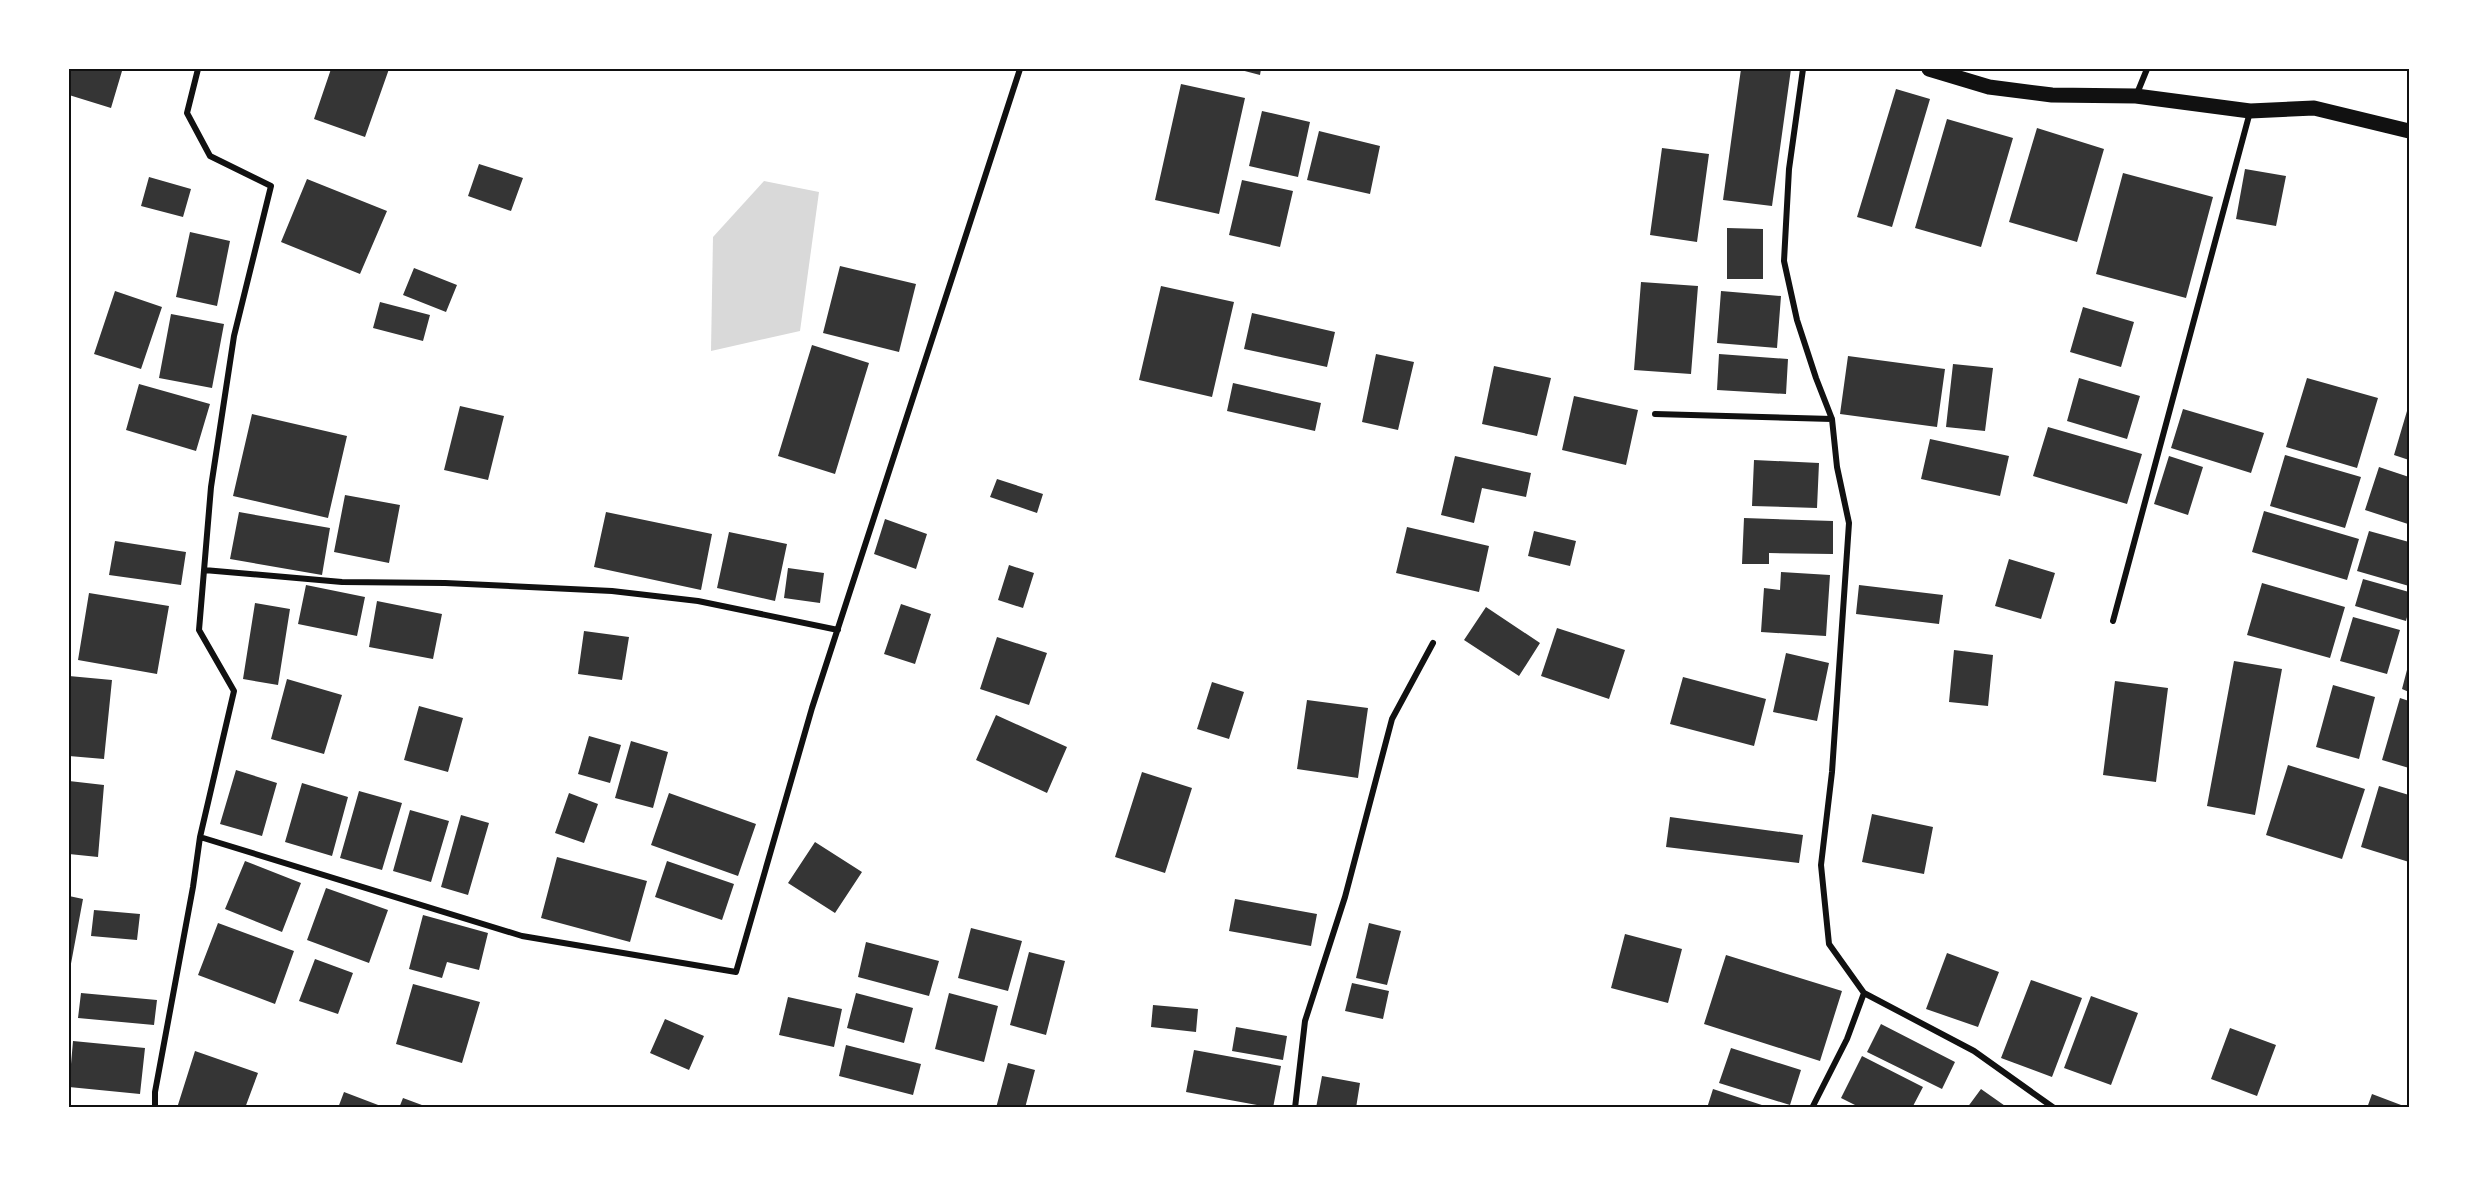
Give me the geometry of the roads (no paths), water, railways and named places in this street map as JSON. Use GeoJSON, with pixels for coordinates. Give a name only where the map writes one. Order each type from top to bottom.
{"type":"FeatureCollection","features":[{"type":"Feature","properties":{"kind":"main road"},"geometry":{"type":"LineString","coordinates":[[1929,69],[1989,87],[2052,95],[2136,96],[2250,111],[2314,108],[2409,131]]}},
{"type":"Feature","properties":{"kind":"street"},"geometry":{"type":"LineString","coordinates":[[155,1108],[155,1092],[200,837],[234,691],[199,630],[211,487],[234,336],[271,186],[210,156],[187,113],[198,69]]}},
{"type":"Feature","properties":{"kind":"street"},"geometry":{"type":"LineString","coordinates":[[200,837],[522,936],[736,972],[812,708],[1020,69]]}},
{"type":"Feature","properties":{"kind":"street"},"geometry":{"type":"LineString","coordinates":[[1803,69],[1789,169],[1784,261],[1797,320],[1832,419],[1837,467],[1849,523],[1832,772],[1821,865],[1829,944],[1864,993],[1974,1051],[2054,1108]]}},
{"type":"Feature","properties":{"kind":"street"},"geometry":{"type":"LineString","coordinates":[[2136,96],[2147,69]]}},
{"type":"Feature","properties":{"kind":"street"},"geometry":{"type":"LineString","coordinates":[[2113,621],[2250,111]]}},
{"type":"Feature","properties":{"kind":"street"},"geometry":{"type":"LineString","coordinates":[[1655,414],[1832,419]]}},
{"type":"Feature","properties":{"kind":"street"},"geometry":{"type":"LineString","coordinates":[[204,570],[342,582],[445,583],[612,591],[698,601],[838,630]]}},
{"type":"Feature","properties":{"kind":"street"},"geometry":{"type":"LineString","coordinates":[[1295,1108],[1305,1021],[1346,897],[1392,719],[1433,643]]}},
{"type":"Feature","properties":{"kind":"street"},"geometry":{"type":"LineString","coordinates":[[1812,1108],[1847,1039],[1864,993]]}}]}
